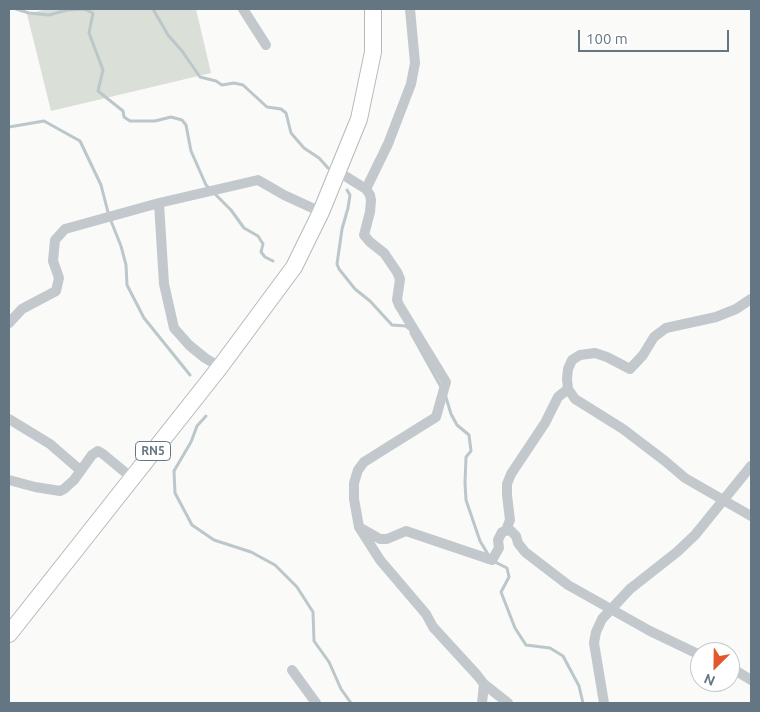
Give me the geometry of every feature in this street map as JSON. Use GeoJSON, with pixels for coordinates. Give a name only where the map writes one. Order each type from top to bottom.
{"type":"FeatureCollection","features":[{"type":"Feature","properties":{"kind":"highway","name":"RN5"},"geometry":{"type":"LineString","coordinates":[[9,634],[220,367],[294,267],[321,212],[359,119],[373,52],[373,9]]}},
{"type":"Feature","properties":{"kind":"street"},"geometry":{"type":"LineString","coordinates":[[243,9],[266,44]]}},
{"type":"Feature","properties":{"kind":"street"},"geometry":{"type":"LineString","coordinates":[[366,188],[388,144],[411,84],[415,63],[410,9]]}},
{"type":"Feature","properties":{"kind":"street"},"geometry":{"type":"LineString","coordinates":[[337,171],[366,188],[371,200],[364,235],[384,253],[397,272],[400,279],[397,300],[399,305],[446,382],[436,417],[364,462],[358,470],[354,483],[354,499],[359,527],[380,560],[426,614],[433,627],[484,684],[508,703]]}},
{"type":"Feature","properties":{"kind":"street"},"geometry":{"type":"LineString","coordinates":[[9,323],[22,309],[56,291],[59,278],[53,261],[56,240],[64,229],[159,203],[258,180],[284,195],[321,212]]}},
{"type":"Feature","properties":{"kind":"street"},"geometry":{"type":"LineString","coordinates":[[159,203],[164,284],[174,328],[189,345],[220,367]]}},
{"type":"Feature","properties":{"kind":"street"},"geometry":{"type":"LineString","coordinates":[[751,299],[736,309],[716,317],[666,328],[654,337],[643,355],[630,369],[607,356],[595,353],[580,355],[572,360],[566,379],[568,389],[575,399],[632,435],[685,478],[751,516]]}},
{"type":"Feature","properties":{"kind":"street"},"geometry":{"type":"LineString","coordinates":[[359,527],[380,539],[387,539],[406,531],[492,560],[499,548],[498,540],[502,532],[506,530],[510,520],[506,495],[507,484],[511,474],[545,423],[558,397],[568,389]]}},
{"type":"Feature","properties":{"kind":"street"},"geometry":{"type":"LineString","coordinates":[[9,419],[50,444],[80,470]]}},
{"type":"Feature","properties":{"kind":"street"},"geometry":{"type":"LineString","coordinates":[[9,480],[60,491],[68,487],[92,455],[98,451],[132,478]]}},
{"type":"Feature","properties":{"kind":"street"},"geometry":{"type":"LineString","coordinates":[[604,703],[594,643],[596,632],[602,619],[630,589],[677,552],[695,535],[751,466]]}},
{"type":"Feature","properties":{"kind":"street"},"geometry":{"type":"LineString","coordinates":[[506,530],[510,530],[516,536],[518,543],[536,561],[550,569],[568,586],[657,634],[690,649]]}},
{"type":"Feature","properties":{"kind":"street"},"geometry":{"type":"LineString","coordinates":[[292,670],[316,703]]}},
{"type":"Feature","properties":{"kind":"street"},"geometry":{"type":"LineString","coordinates":[[740,673],[751,680]]}},
{"type":"Feature","properties":{"kind":"street"},"geometry":{"type":"LineString","coordinates":[[482,703],[484,684]]}},
{"type":"Feature","properties":{"kind":"shaded area"},"geometry":{"type":"Polygon","coordinates":[[[47,9],[196,9],[211,73],[51,111],[27,14],[47,9]]]}},
{"type":"Feature","properties":{"kind":"waterway"},"geometry":{"type":"LineString","coordinates":[[16,9],[29,13],[49,15],[67,10],[84,9],[93,13],[89,33],[103,70],[98,91],[123,111],[124,117],[130,121],[155,121],[171,117],[182,120],[186,125],[191,151],[206,185],[210,189]]}},
{"type":"Feature","properties":{"kind":"waterway"},"geometry":{"type":"LineString","coordinates":[[153,9],[168,35],[200,77],[216,81],[222,85],[234,83],[243,85],[267,107],[281,109],[286,113],[291,133],[304,148],[319,158],[328,168]]}},
{"type":"Feature","properties":{"kind":"waterway"},"geometry":{"type":"LineString","coordinates":[[9,127],[44,121],[80,141],[101,185],[109,216],[121,246],[126,265],[127,285],[144,318],[190,375]]}},
{"type":"Feature","properties":{"kind":"waterway"},"geometry":{"type":"LineString","coordinates":[[347,190],[350,195],[342,229],[337,264],[339,269],[355,289],[370,301],[392,325],[406,326],[408,328]]}},
{"type":"Feature","properties":{"kind":"waterway"},"geometry":{"type":"LineString","coordinates":[[214,193],[231,210],[244,228],[258,236],[263,244],[261,252],[265,257],[273,261]]}},
{"type":"Feature","properties":{"kind":"waterway"},"geometry":{"type":"LineString","coordinates":[[411,333],[441,387]]}},
{"type":"Feature","properties":{"kind":"waterway"},"geometry":{"type":"LineString","coordinates":[[445,394],[451,414],[457,425],[469,435],[471,451],[466,457],[466,500],[480,541],[489,556]]}},
{"type":"Feature","properties":{"kind":"waterway"},"geometry":{"type":"LineString","coordinates":[[206,416],[197,426],[191,442],[174,471],[175,493],[192,525],[214,540],[251,552],[275,565],[297,587],[313,612],[314,641],[329,662],[341,689],[351,703]]}},
{"type":"Feature","properties":{"kind":"waterway"},"geometry":{"type":"LineString","coordinates":[[493,561],[507,568],[509,577],[501,592],[515,628],[526,645],[550,648],[563,656],[579,686],[583,703]]}}]}
